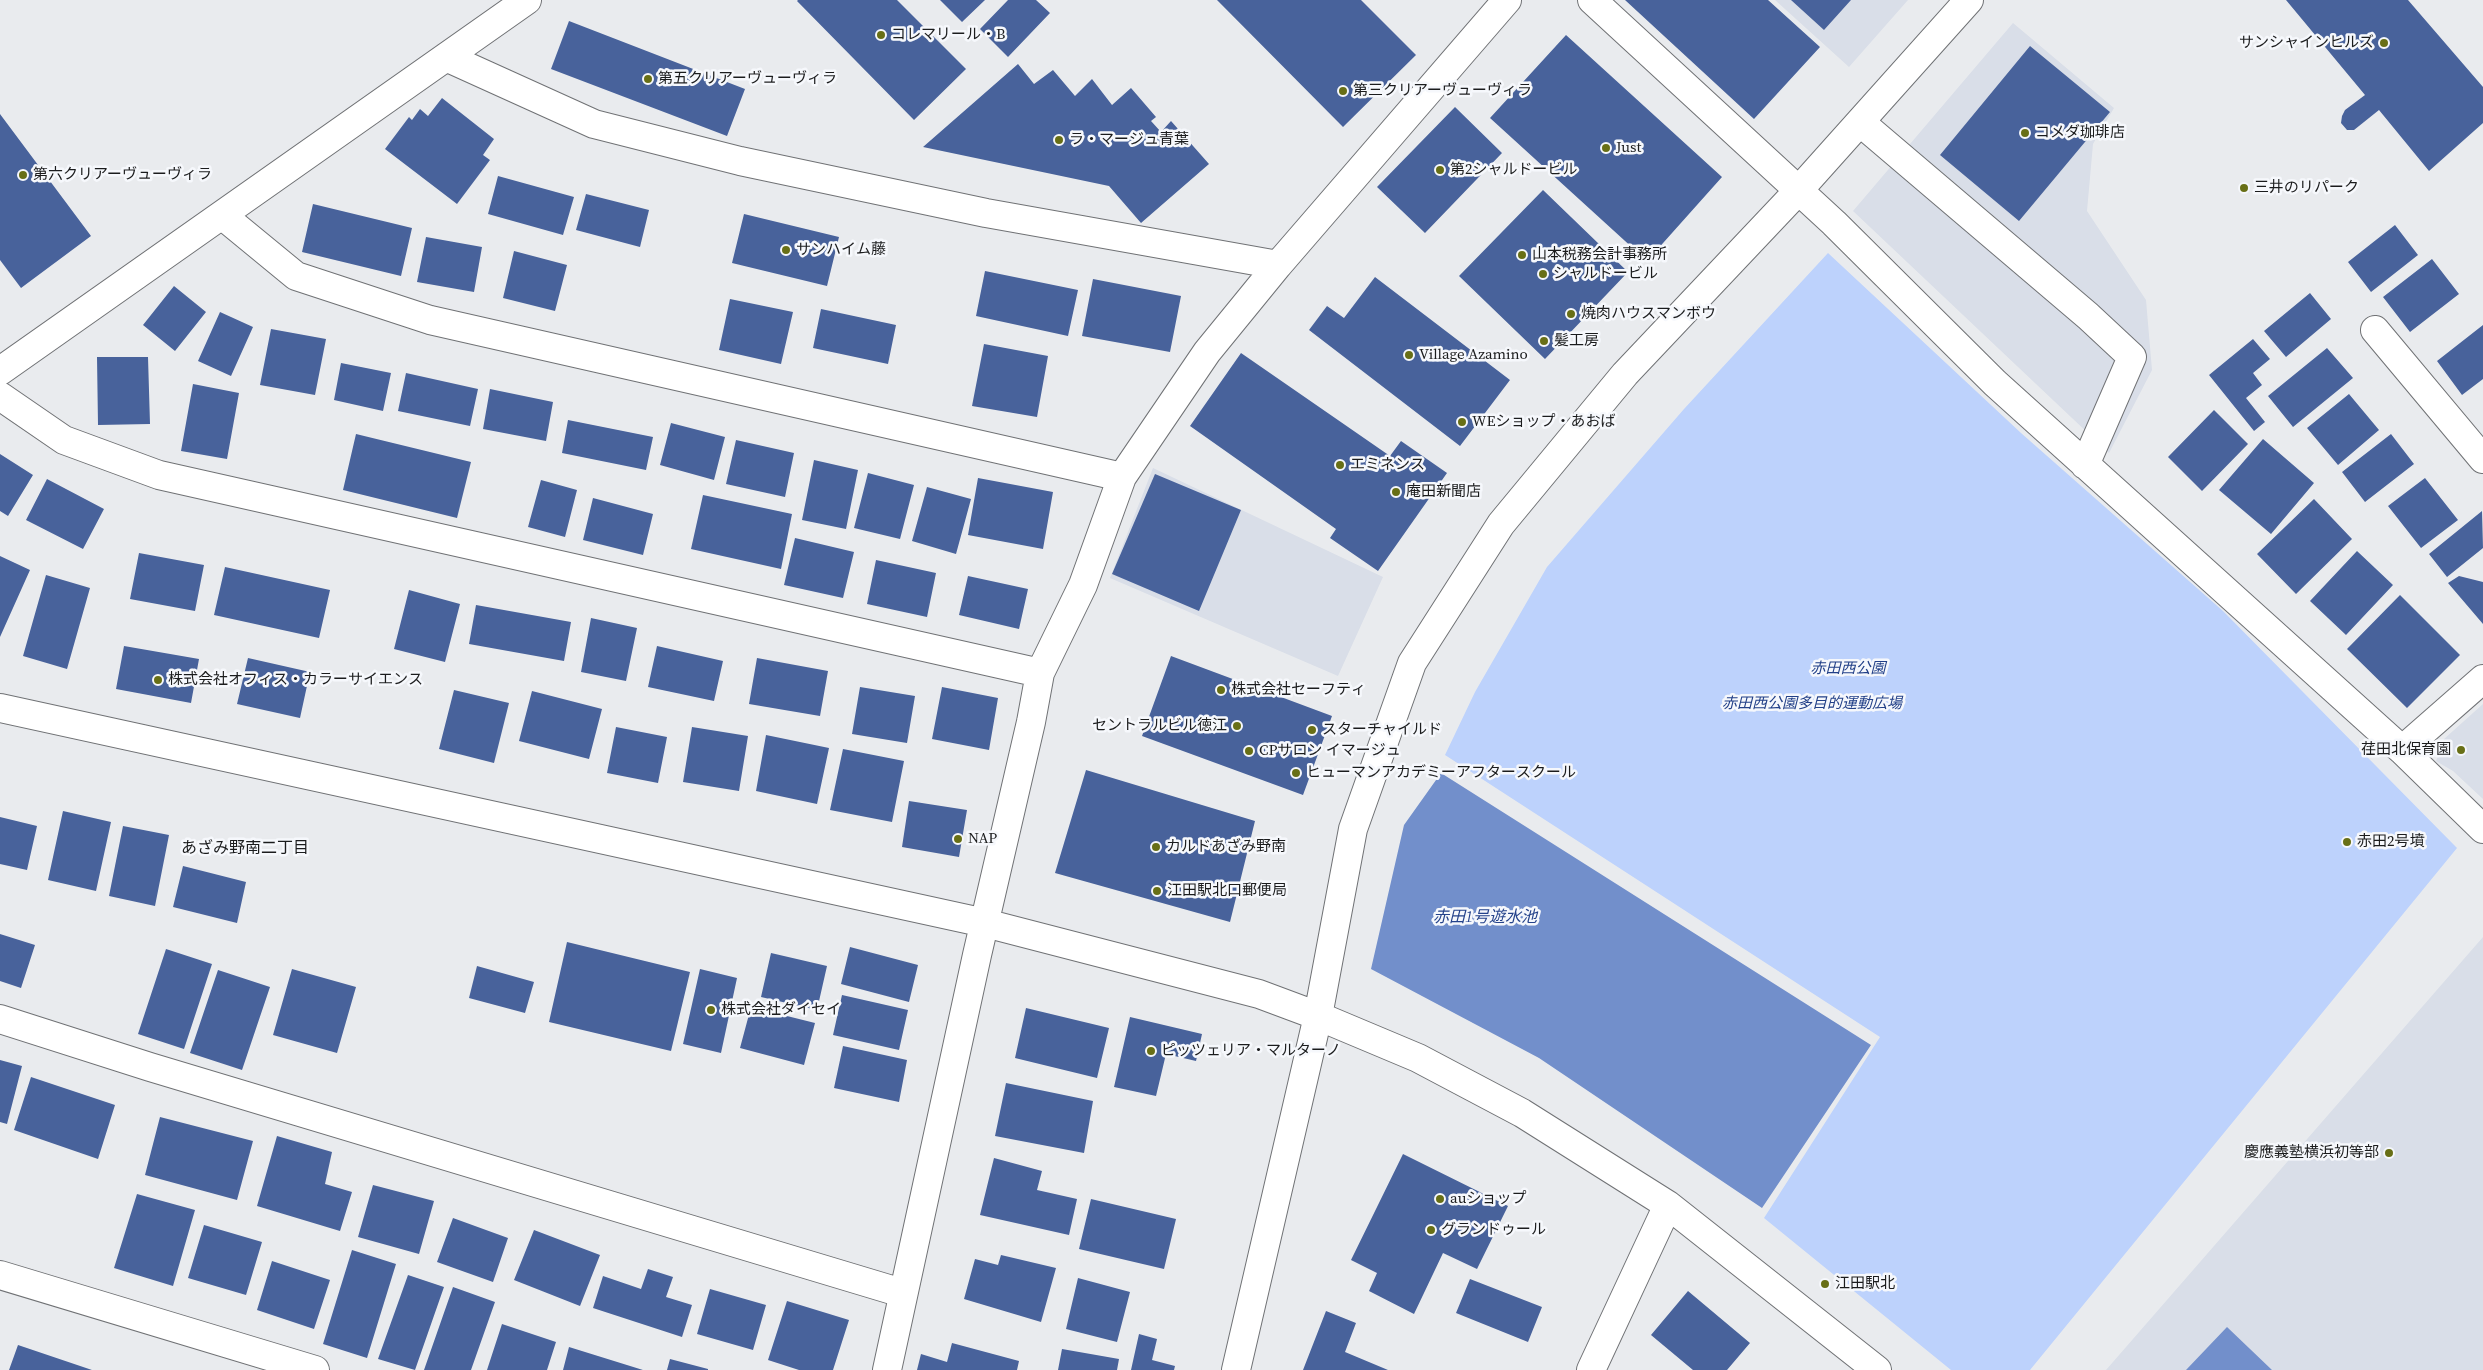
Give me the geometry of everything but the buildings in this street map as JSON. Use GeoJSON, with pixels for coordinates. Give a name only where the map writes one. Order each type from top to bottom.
{"type":"FeatureCollection","features":[{"type":"Feature","properties":{"kind":"street"},"geometry":{"type":"LineString","coordinates":[[0,371],[527,0]]}},
{"type":"Feature","properties":{"kind":"street"},"geometry":{"type":"LineString","coordinates":[[887,1370],[902,1293],[1031,722],[1040,673],[1083,585],[1122,477],[1207,352],[1278,265],[1507,0]]}},
{"type":"Feature","properties":{"kind":"street"},"geometry":{"type":"LineString","coordinates":[[1592,0],[1840,229],[1995,383],[2402,750],[2483,829]]}},
{"type":"Feature","properties":{"kind":"street"},"geometry":{"type":"LineString","coordinates":[[1236,1370],[1318,1016],[1353,829],[1412,663],[1501,524],[1625,374],[1798,191],[1969,0]]}},
{"type":"Feature","properties":{"kind":"street"},"geometry":{"type":"LineString","coordinates":[[446,57],[594,124],[740,161],[986,213],[1278,265]]}},
{"type":"Feature","properties":{"kind":"street"},"geometry":{"type":"LineString","coordinates":[[1860,122],[2081,309],[2132,357],[2086,465]]}},
{"type":"Feature","properties":{"kind":"street"},"geometry":{"type":"LineString","coordinates":[[222,216],[296,276],[430,320],[1122,477]]}},
{"type":"Feature","properties":{"kind":"street"},"geometry":{"type":"LineString","coordinates":[[2375,330],[2483,460]]}},
{"type":"Feature","properties":{"kind":"street"},"geometry":{"type":"LineString","coordinates":[[0,396],[64,440],[159,475],[1040,673]]}},
{"type":"Feature","properties":{"kind":"street"},"geometry":{"type":"LineString","coordinates":[[2402,750],[2483,679]]}},
{"type":"Feature","properties":{"kind":"street"},"geometry":{"type":"LineString","coordinates":[[0,708],[986,923],[1259,994],[1318,1016],[1418,1058],[1522,1113],[1668,1205],[1877,1370]]}},
{"type":"Feature","properties":{"kind":"street"},"geometry":{"type":"LineString","coordinates":[[0,1019],[150,1067],[902,1293]]}},
{"type":"Feature","properties":{"kind":"street"},"geometry":{"type":"LineString","coordinates":[[1591,1370],[1668,1205]]}},
{"type":"Feature","properties":{"kind":"street"},"geometry":{"type":"LineString","coordinates":[[0,1275],[315,1370]]}},
{"type":"Feature","properties":{"kind":"shaded area"},"geometry":{"type":"Polygon","coordinates":[[[1775,0],[1908,0],[1849,67],[1775,0]]]}},
{"type":"Feature","properties":{"kind":"shaded area"},"geometry":{"type":"Polygon","coordinates":[[[2013,23],[2114,108],[2093,144],[2087,211],[2146,300],[2152,370],[2109,453],[1853,211],[2013,23]]]}},
{"type":"Feature","properties":{"kind":"shaded area"},"geometry":{"type":"Polygon","coordinates":[[[1153,468],[1383,577],[1338,676],[1110,578],[1153,468]]]}},
{"type":"Feature","properties":{"kind":"shaded area","name":"荏田北保育園"},"geometry":{"type":"Polygon","coordinates":[[[2483,704],[2483,799],[2453,771],[2436,761],[2444,739],[2483,704]]]}},
{"type":"Feature","properties":{"kind":"shaded area","name":"慶應義塾横浜初等部"},"geometry":{"type":"Polygon","coordinates":[[[2483,937],[2483,1370],[2106,1370],[2483,937]]]}},
{"type":"Feature","properties":{"kind":"green space","name":"赤田西公園"},"geometry":{"type":"Polygon","coordinates":[[[1828,253],[2021,433],[2223,611],[2457,848],[2030,1370],[1951,1370],[1764,1218],[1880,1037],[1445,755],[1475,692],[1547,567],[1684,409],[1828,253]]]}},
{"type":"Feature","properties":{"kind":"water","name":"赤田1号遊水池"},"geometry":{"type":"Polygon","coordinates":[[[1441,773],[1871,1045],[1762,1208],[1539,1058],[1371,969],[1404,825],[1441,773]]]}},
{"type":"Feature","properties":{"kind":"water"},"geometry":{"type":"Polygon","coordinates":[[[2227,1327],[2272,1370],[2186,1370],[2227,1327]]]}},
{"type":"Feature","properties":{"kind":"place","name":"コレマリール・B"},"geometry":{"type":"Point","coordinates":[881,35]}},
{"type":"Feature","properties":{"kind":"place","name":"サンシャインヒルズ"},"geometry":{"type":"Point","coordinates":[2384,43]}},
{"type":"Feature","properties":{"kind":"place","name":"第五クリアーヴューヴィラ"},"geometry":{"type":"Point","coordinates":[648,79]}},
{"type":"Feature","properties":{"kind":"place","name":"第三クリアーヴューヴィラ"},"geometry":{"type":"Point","coordinates":[1343,91]}},
{"type":"Feature","properties":{"kind":"place","name":"コメダ珈琲店"},"geometry":{"type":"Point","coordinates":[2025,133]}},
{"type":"Feature","properties":{"kind":"place","name":"ラ・マージュ青葉"},"geometry":{"type":"Point","coordinates":[1059,140]}},
{"type":"Feature","properties":{"kind":"place","name":"Just"},"geometry":{"type":"Point","coordinates":[1606,148]}},
{"type":"Feature","properties":{"kind":"place","name":"第2シャルドービル"},"geometry":{"type":"Point","coordinates":[1440,170]}},
{"type":"Feature","properties":{"kind":"place","name":"第六クリアーヴューヴィラ"},"geometry":{"type":"Point","coordinates":[23,175]}},
{"type":"Feature","properties":{"kind":"place","name":"三井のリパーク"},"geometry":{"type":"Point","coordinates":[2244,188]}},
{"type":"Feature","properties":{"kind":"place","name":"サンハイム藤"},"geometry":{"type":"Point","coordinates":[786,250]}},
{"type":"Feature","properties":{"kind":"place","name":"山本税務会計事務所"},"geometry":{"type":"Point","coordinates":[1522,255]}},
{"type":"Feature","properties":{"kind":"place","name":"シャルドービル"},"geometry":{"type":"Point","coordinates":[1543,274]}},
{"type":"Feature","properties":{"kind":"place","name":"焼肉ハウスマンボウ"},"geometry":{"type":"Point","coordinates":[1571,314]}},
{"type":"Feature","properties":{"kind":"place","name":"髪工房"},"geometry":{"type":"Point","coordinates":[1544,341]}},
{"type":"Feature","properties":{"kind":"place","name":"Village Azamino"},"geometry":{"type":"Point","coordinates":[1409,355]}},
{"type":"Feature","properties":{"kind":"place","name":"WEショップ・あおば"},"geometry":{"type":"Point","coordinates":[1462,422]}},
{"type":"Feature","properties":{"kind":"place","name":"エミネンス"},"geometry":{"type":"Point","coordinates":[1340,465]}},
{"type":"Feature","properties":{"kind":"place","name":"庵田新聞店"},"geometry":{"type":"Point","coordinates":[1396,492]}},
{"type":"Feature","properties":{"kind":"place","name":"株式会社オフィス・カラーサイエンス"},"geometry":{"type":"Point","coordinates":[158,680]}},
{"type":"Feature","properties":{"kind":"place","name":"株式会社セーフティ"},"geometry":{"type":"Point","coordinates":[1221,690]}},
{"type":"Feature","properties":{"kind":"place","name":"セントラルビル徳江"},"geometry":{"type":"Point","coordinates":[1237,726]}},
{"type":"Feature","properties":{"kind":"place","name":"スターチャイルド"},"geometry":{"type":"Point","coordinates":[1312,730]}},
{"type":"Feature","properties":{"kind":"place","name":"荏田北保育園"},"geometry":{"type":"Point","coordinates":[2461,750]}},
{"type":"Feature","properties":{"kind":"place","name":"CPサロン イマージュ"},"geometry":{"type":"Point","coordinates":[1249,751]}},
{"type":"Feature","properties":{"kind":"place","name":"ヒューマンアカデミーアフタースクール"},"geometry":{"type":"Point","coordinates":[1296,773]}},
{"type":"Feature","properties":{"kind":"place","name":"NAP"},"geometry":{"type":"Point","coordinates":[958,839]}},
{"type":"Feature","properties":{"kind":"place","name":"赤田2号墳"},"geometry":{"type":"Point","coordinates":[2347,842]}},
{"type":"Feature","properties":{"kind":"place","name":"カルドあざみ野南"},"geometry":{"type":"Point","coordinates":[1156,847]}},
{"type":"Feature","properties":{"kind":"place","name":"江田駅北口郵便局"},"geometry":{"type":"Point","coordinates":[1157,891]}},
{"type":"Feature","properties":{"kind":"place","name":"株式会社ダイセイ"},"geometry":{"type":"Point","coordinates":[711,1010]}},
{"type":"Feature","properties":{"kind":"place","name":"ピッツェリア・マルターノ"},"geometry":{"type":"Point","coordinates":[1151,1051]}},
{"type":"Feature","properties":{"kind":"place","name":"慶應義塾横浜初等部"},"geometry":{"type":"Point","coordinates":[2389,1153]}},
{"type":"Feature","properties":{"kind":"place","name":"auショップ"},"geometry":{"type":"Point","coordinates":[1440,1199]}},
{"type":"Feature","properties":{"kind":"place","name":"グランドゥール"},"geometry":{"type":"Point","coordinates":[1431,1230]}},
{"type":"Feature","properties":{"kind":"place","name":"江田駅北"},"geometry":{"type":"Point","coordinates":[1825,1284]}},
{"type":"Feature","properties":{"kind":"district","name":"あざみ野南二丁目"},"geometry":{"type":"Point","coordinates":[245,849]}},
{"type":"Feature","properties":{"kind":"park label","name":"赤田西公園多目的運動広場"},"geometry":{"type":"Point","coordinates":[1812,704]}}]}
